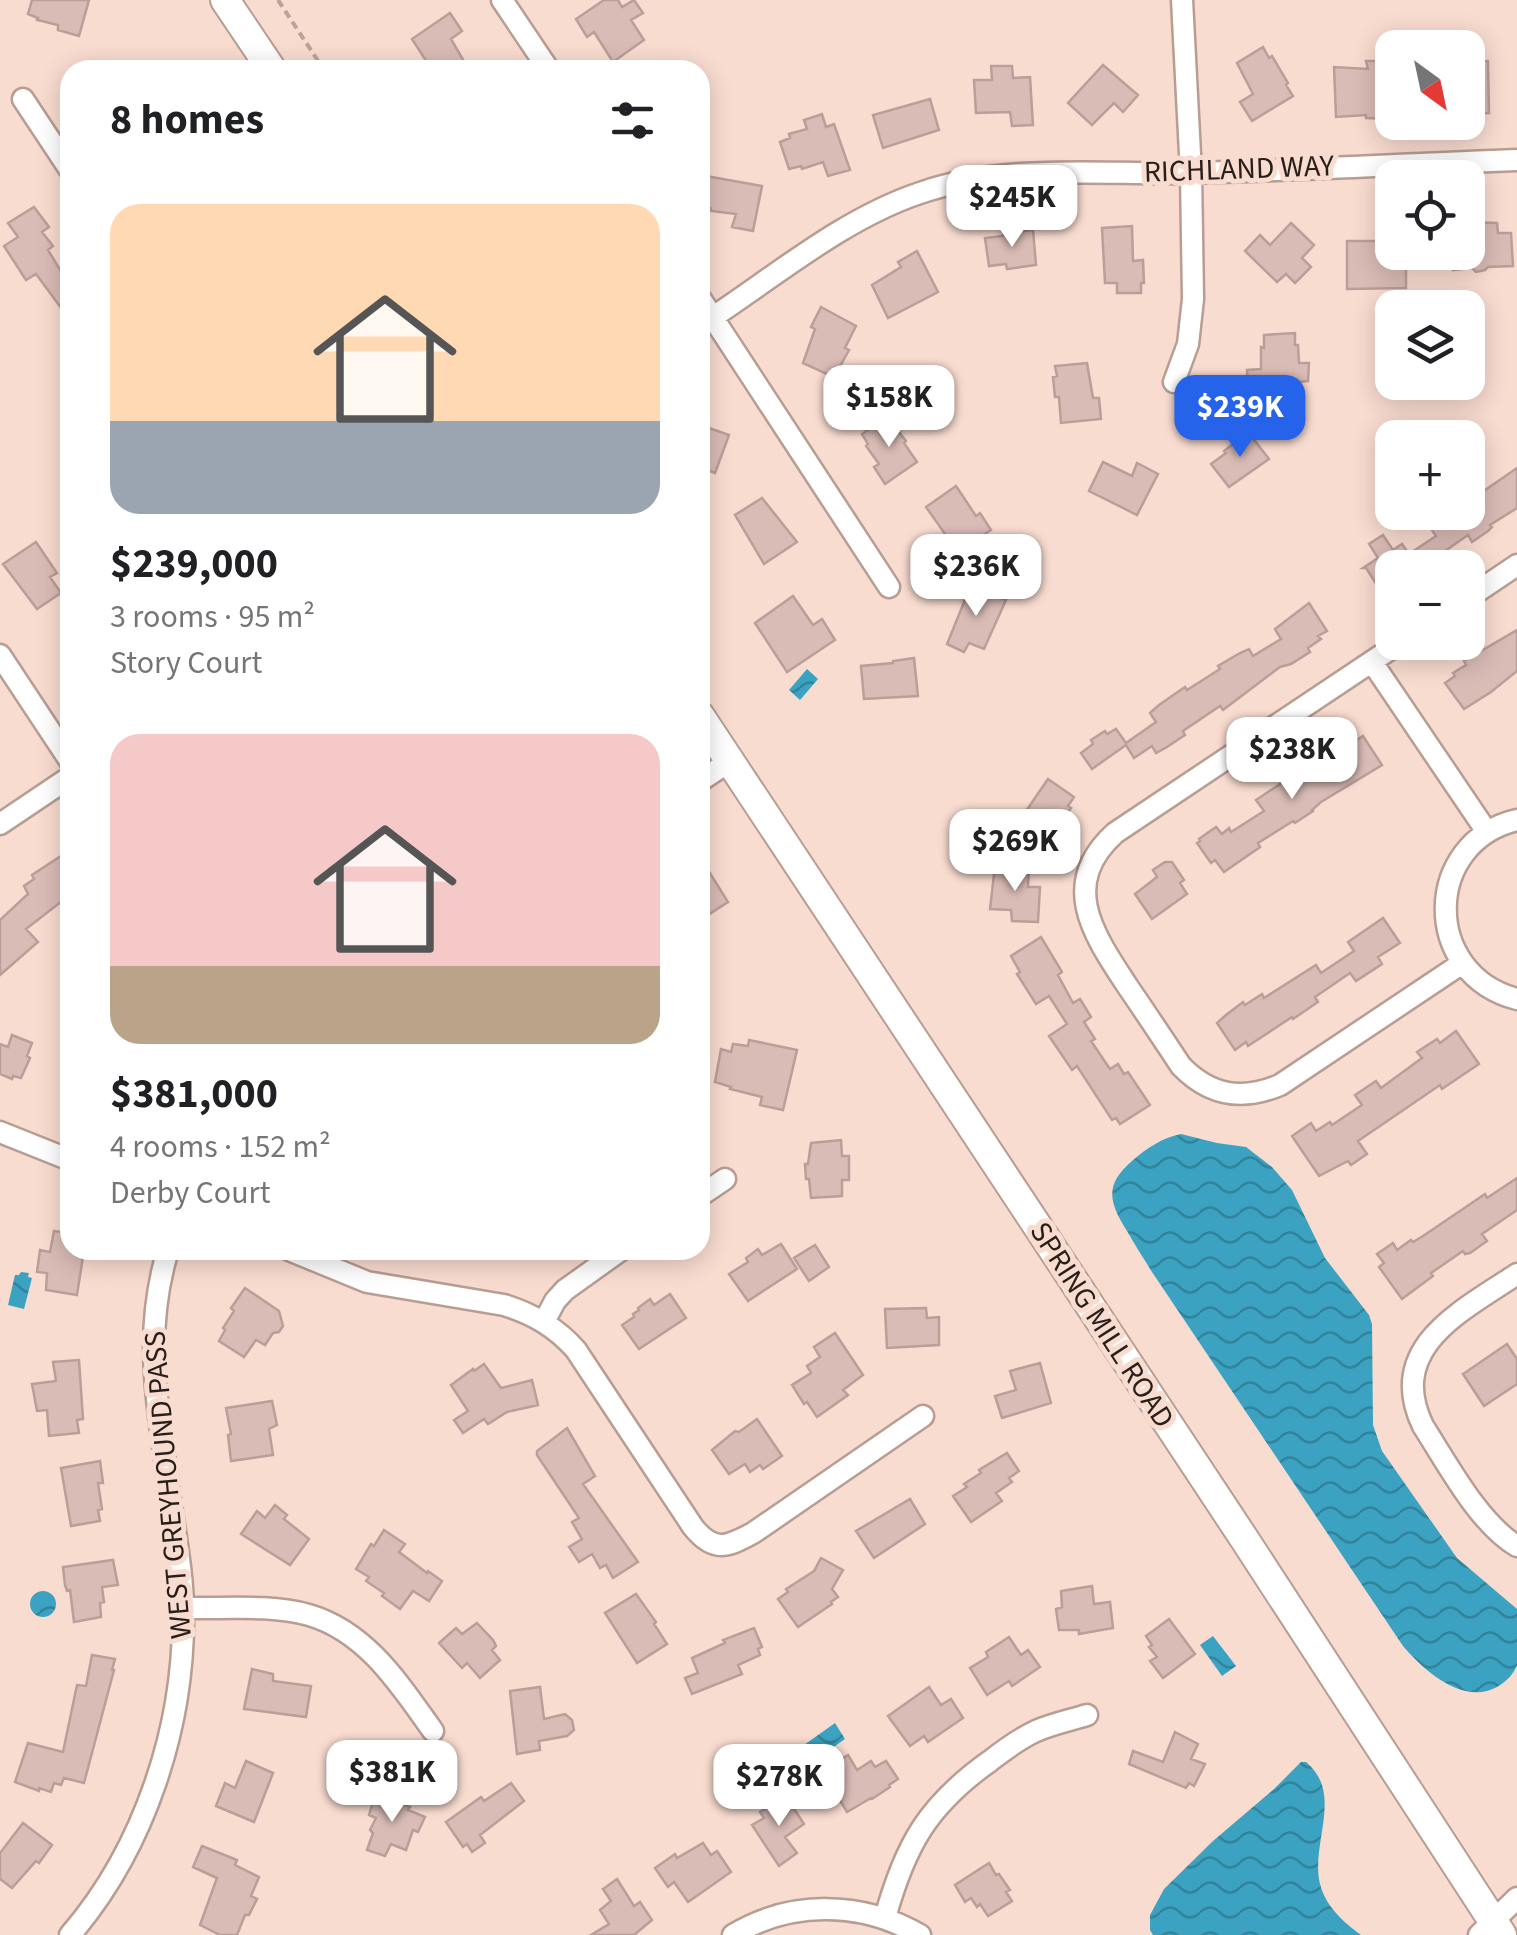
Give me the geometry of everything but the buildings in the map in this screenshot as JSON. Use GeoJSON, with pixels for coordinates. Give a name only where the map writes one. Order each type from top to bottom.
{"type":"FeatureCollection","features":[{"type":"Feature","properties":{"kind":"street"},"geometry":{"type":"LineString","coordinates":[[226,0],[265,60]]}},
{"type":"Feature","properties":{"kind":"street"},"geometry":{"type":"LineString","coordinates":[[502,0],[542,60]]}},
{"type":"Feature","properties":{"kind":"street"},"geometry":{"type":"LineString","coordinates":[[1174,382],[1192,327],[1191,173],[1182,0]]}},
{"type":"Feature","properties":{"kind":"street"},"geometry":{"type":"LineString","coordinates":[[23,99],[60,155]]}},
{"type":"Feature","properties":{"kind":"street","name":"RICHLAND WAY"},"geometry":{"type":"LineString","coordinates":[[710,321],[855,222],[948,184],[1028,173],[1191,173],[1517,160]]}},
{"type":"Feature","properties":{"kind":"street"},"geometry":{"type":"LineString","coordinates":[[710,333],[889,587]]}},
{"type":"Feature","properties":{"kind":"street"},"geometry":{"type":"LineString","coordinates":[[1485,586],[1517,564]]}},
{"type":"Feature","properties":{"kind":"street"},"geometry":{"type":"LineString","coordinates":[[0,655],[60,746]]}},
{"type":"Feature","properties":{"kind":"street"},"geometry":{"type":"LineString","coordinates":[[1375,660],[1115,833],[1096,855],[1086,879],[1085,904],[1104,950],[1181,1066],[1196,1081],[1236,1094],[1254,1094],[1280,1084],[1461,964]]}},
{"type":"Feature","properties":{"kind":"street"},"geometry":{"type":"LineString","coordinates":[[1372,662],[1487,832]]}},
{"type":"Feature","properties":{"kind":"street","name":"SPRING MILL ROAD"},"geometry":{"type":"LineString","coordinates":[[710,731],[1234,1523],[1492,1931]]}},
{"type":"Feature","properties":{"kind":"street"},"geometry":{"type":"LineString","coordinates":[[710,774],[730,761]]}},
{"type":"Feature","properties":{"kind":"street"},"geometry":{"type":"LineString","coordinates":[[0,824],[60,784]]}},
{"type":"Feature","properties":{"kind":"street"},"geometry":{"type":"LineString","coordinates":[[1517,820],[1487,832],[1472,844],[1450,882],[1445,907],[1452,947],[1461,964],[1490,989],[1517,1000]]}},
{"type":"Feature","properties":{"kind":"street"},"geometry":{"type":"LineString","coordinates":[[0,1132],[60,1156]]}},
{"type":"Feature","properties":{"kind":"street"},"geometry":{"type":"LineString","coordinates":[[710,1189],[725,1179]]}},
{"type":"Feature","properties":{"kind":"street","name":"WEST GREYHOUND PASS"},"geometry":{"type":"LineString","coordinates":[[70,1935],[123,1856],[144,1812],[161,1766],[178,1685],[183,1608],[154,1376],[152,1327],[165,1260]]}},
{"type":"Feature","properties":{"kind":"street"},"geometry":{"type":"LineString","coordinates":[[314,1260],[368,1282],[525,1311],[564,1336],[704,1540],[716,1546],[733,1544],[753,1532],[923,1416]]}},
{"type":"Feature","properties":{"kind":"street"},"geometry":{"type":"LineString","coordinates":[[544,1322],[565,1290],[607,1260]]}},
{"type":"Feature","properties":{"kind":"street"},"geometry":{"type":"LineString","coordinates":[[1517,1274],[1437,1330],[1421,1352],[1412,1382],[1416,1413],[1423,1426],[1481,1514],[1517,1546]]}},
{"type":"Feature","properties":{"kind":"street"},"geometry":{"type":"LineString","coordinates":[[183,1608],[270,1610],[307,1615],[331,1624],[375,1655],[432,1731]]}},
{"type":"Feature","properties":{"kind":"street"},"geometry":{"type":"LineString","coordinates":[[885,1918],[906,1855],[948,1793],[1037,1730],[1088,1715]]}},
{"type":"Feature","properties":{"kind":"street"},"geometry":{"type":"LineString","coordinates":[[1492,1931],[1517,1898]]}},
{"type":"Feature","properties":{"kind":"street"},"geometry":{"type":"LineString","coordinates":[[733,1935],[758,1922],[797,1911],[823,1909],[858,1911],[885,1918],[920,1935]]}},
{"type":"Feature","properties":{"kind":"path"},"geometry":{"type":"LineString","coordinates":[[278,0],[317,60]]}},
{"type":"Feature","properties":{"kind":"water"},"geometry":{"type":"Polygon","coordinates":[[[807,669],[818,679],[800,700],[789,690],[807,669]]]}},
{"type":"Feature","properties":{"kind":"water"},"geometry":{"type":"Polygon","coordinates":[[[1181,1134],[1246,1147],[1272,1167],[1292,1190],[1325,1258],[1369,1315],[1373,1425],[1382,1451],[1457,1558],[1517,1609],[1517,1665],[1503,1683],[1490,1690],[1462,1690],[1435,1676],[1403,1646],[1121,1221],[1112,1194],[1117,1178],[1149,1148],[1181,1134]]]}},
{"type":"Feature","properties":{"kind":"water"},"geometry":{"type":"Polygon","coordinates":[[[21,1272],[32,1278],[24,1309],[8,1305],[15,1275],[21,1272]]]}},
{"type":"Feature","properties":{"kind":"water"},"geometry":{"type":"Polygon","coordinates":[[[43,1591],[52,1595],[56,1604],[52,1613],[43,1617],[34,1613],[30,1604],[34,1595],[43,1591]]]}},
{"type":"Feature","properties":{"kind":"water"},"geometry":{"type":"Polygon","coordinates":[[[1213,1636],[1236,1666],[1222,1676],[1200,1645],[1213,1636]]]}},
{"type":"Feature","properties":{"kind":"water"},"geometry":{"type":"Polygon","coordinates":[[[835,1723],[845,1739],[814,1761],[804,1745],[835,1723]]]}},
{"type":"Feature","properties":{"kind":"water"},"geometry":{"type":"Polygon","coordinates":[[[1301,1762],[1306,1762],[1318,1776],[1324,1791],[1318,1861],[1324,1895],[1340,1917],[1361,1935],[1153,1935],[1150,1915],[1164,1889],[1301,1762]]]}}]}
